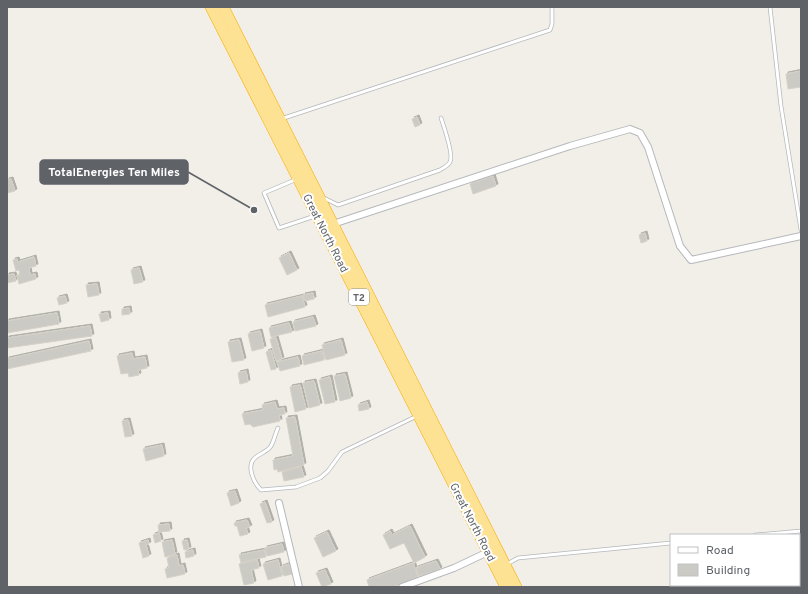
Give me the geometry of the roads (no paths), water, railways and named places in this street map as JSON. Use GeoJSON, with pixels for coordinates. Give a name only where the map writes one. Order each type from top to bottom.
{"type":"FeatureCollection","features":[{"type":"Feature","properties":{"kind":"highway","name":"Great North Road"},"geometry":{"type":"LineString","coordinates":[[211,7],[321,212],[419,416],[492,549]]}},
{"type":"Feature","properties":{"kind":"highway","name":"Great North Road"},"geometry":{"type":"LineString","coordinates":[[223,7],[280,119],[303,177],[317,194],[321,212],[333,224],[501,567],[516,587]]}},
{"type":"Feature","properties":{"kind":"highway","name":"Great North Road"},"geometry":{"type":"LineString","coordinates":[[501,567],[506,587]]}},
{"type":"Feature","properties":{"kind":"street"},"geometry":{"type":"LineString","coordinates":[[333,224],[570,146],[630,129],[640,133],[648,147],[680,246],[691,260],[801,236]]}},
{"type":"Feature","properties":{"kind":"street"},"geometry":{"type":"LineString","coordinates":[[279,504],[299,587]]}},
{"type":"Feature","properties":{"kind":"street"},"geometry":{"type":"LineString","coordinates":[[402,587],[454,568],[492,549]]}},
{"type":"Feature","properties":{"kind":"lane"},"geometry":{"type":"LineString","coordinates":[[770,7],[781,106],[801,230]]}},
{"type":"Feature","properties":{"kind":"lane"},"geometry":{"type":"LineString","coordinates":[[280,119],[550,30],[552,24],[552,10]]}},
{"type":"Feature","properties":{"kind":"lane"},"geometry":{"type":"LineString","coordinates":[[317,194],[338,205],[440,170],[451,162],[441,118]]}},
{"type":"Feature","properties":{"kind":"lane"},"geometry":{"type":"LineString","coordinates":[[303,177],[264,193],[279,228],[321,212]]}},
{"type":"Feature","properties":{"kind":"lane"},"geometry":{"type":"LineString","coordinates":[[278,428],[273,438],[272,445],[265,452],[255,458],[252,465],[254,484],[261,490],[296,487],[320,478],[328,471],[342,452],[419,416]]}},
{"type":"Feature","properties":{"kind":"lane"},"geometry":{"type":"LineString","coordinates":[[766,534],[801,531]]}},
{"type":"Feature","properties":{"kind":"lane"},"geometry":{"type":"LineString","coordinates":[[501,567],[518,558],[670,543]]}},
{"type":"Feature","properties":{"kind":"place","name":"TotalEnergies Ten Miles"},"geometry":{"type":"Point","coordinates":[254,210]}}]}
